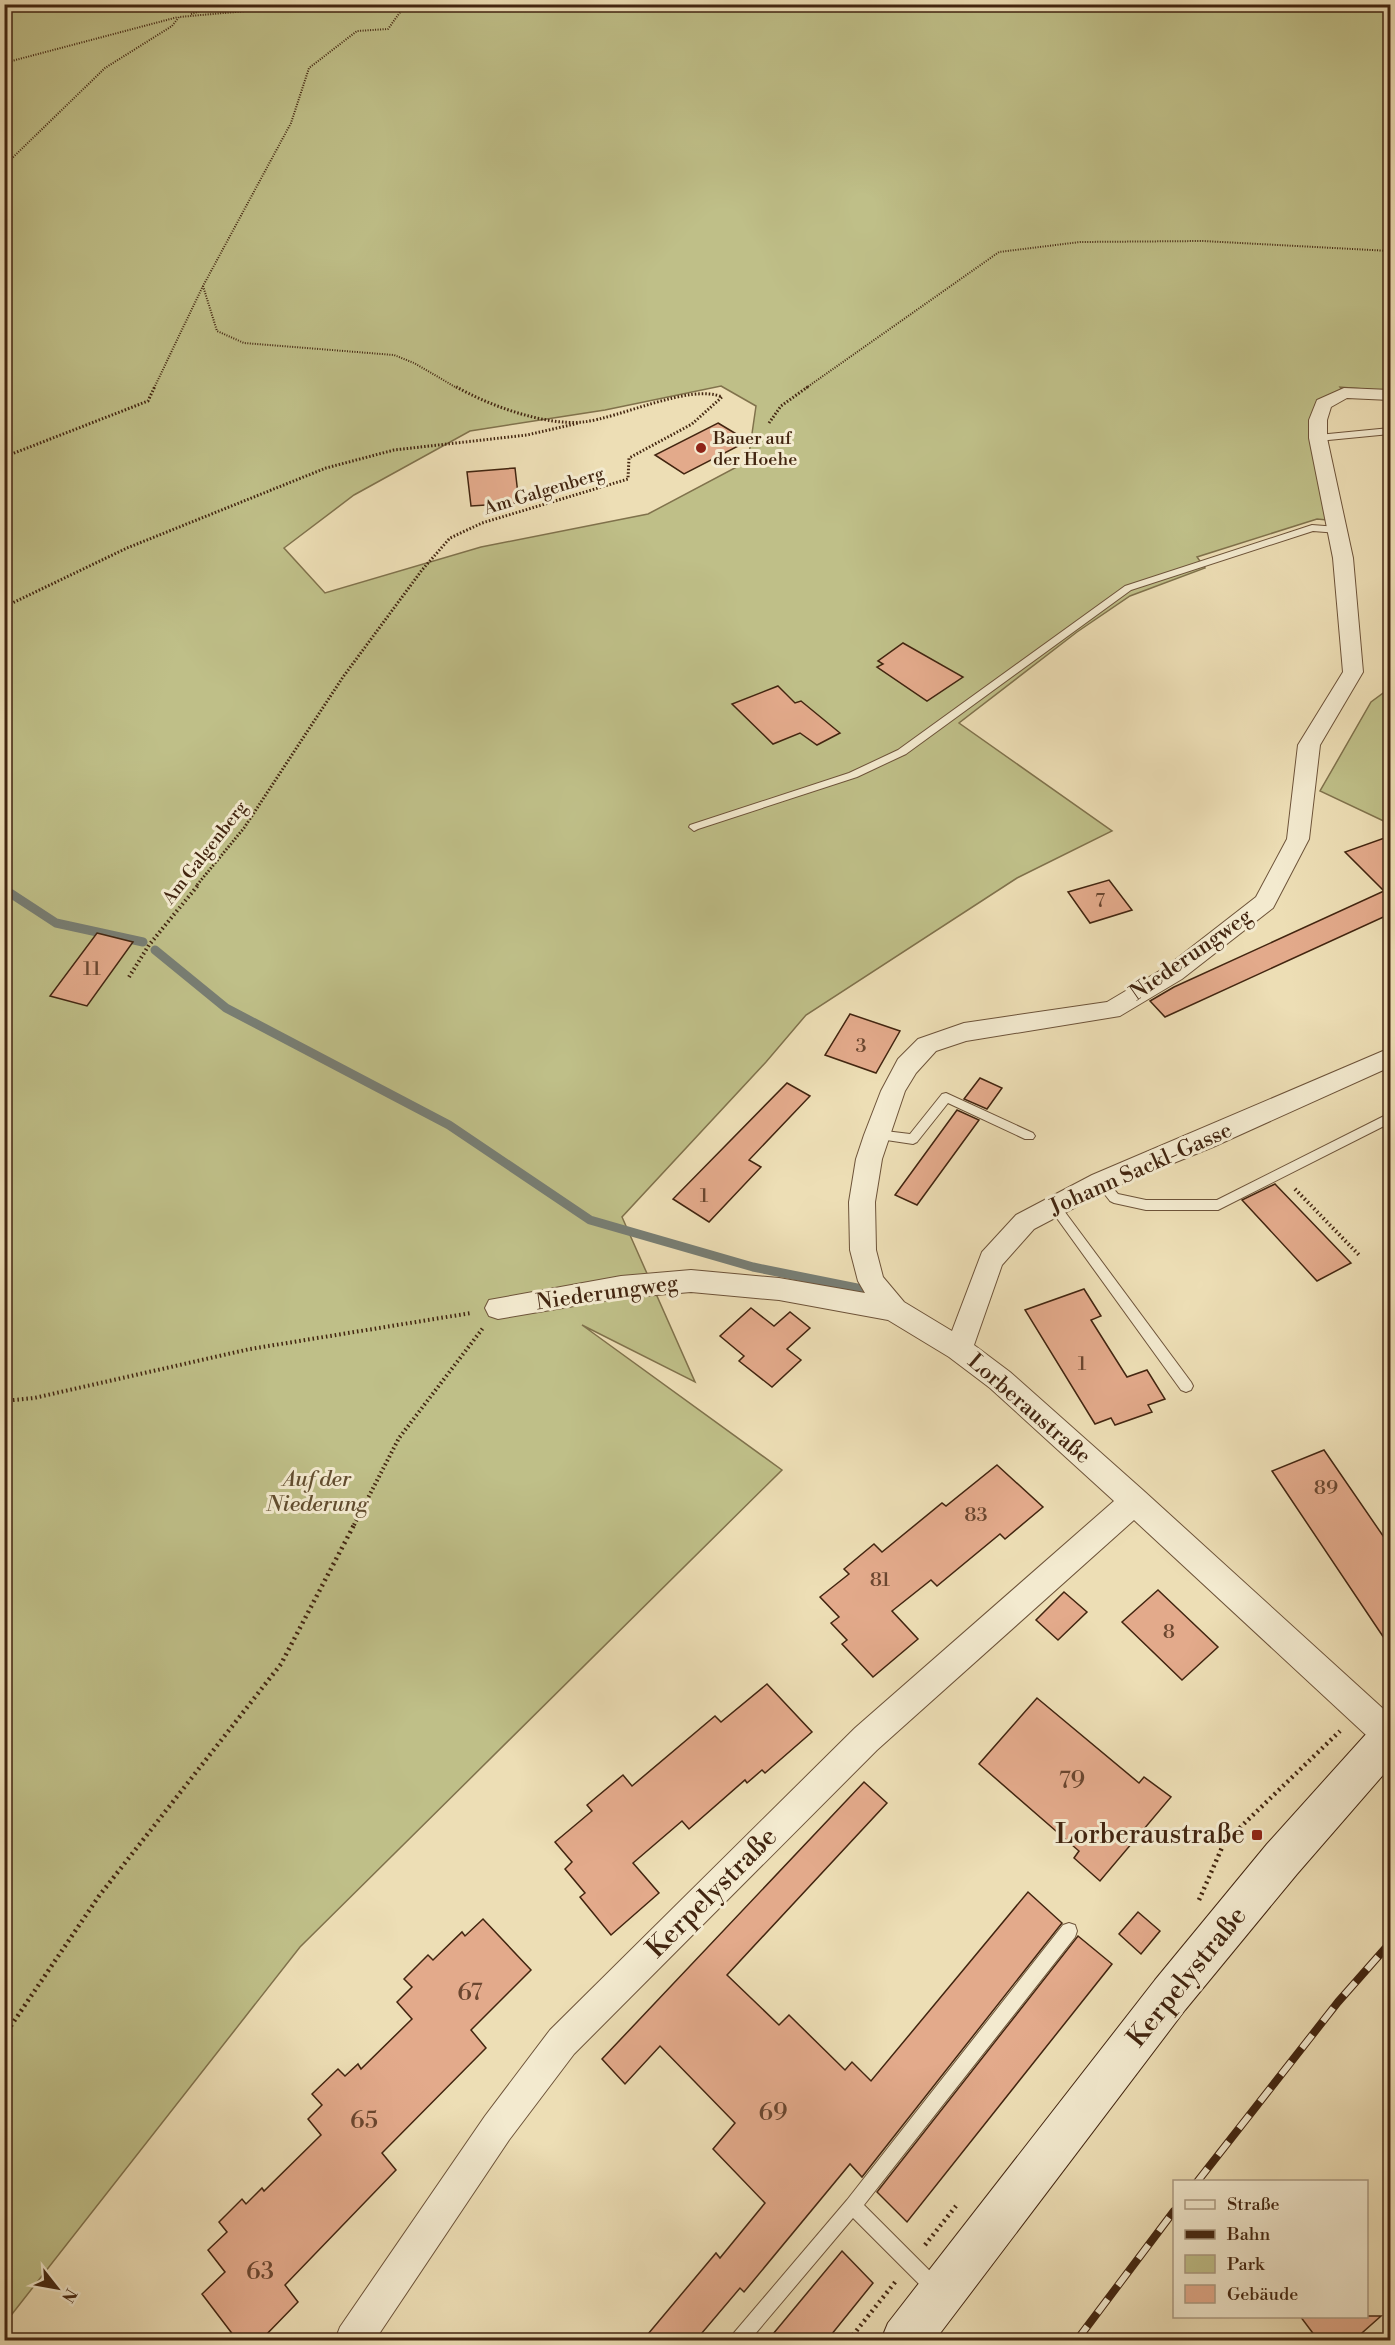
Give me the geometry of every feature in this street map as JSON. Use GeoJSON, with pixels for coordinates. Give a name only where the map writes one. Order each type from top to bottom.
{"type":"FeatureCollection","features":[{"type":"Feature","properties":{"kind":"main road","name":"Kerpelystraße"},"geometry":{"type":"LineString","coordinates":[[905,2340],[1170,1995],[1282,1859],[1390,1737]]}},
{"type":"Feature","properties":{"kind":"street","name":"Niederungweg"},"geometry":{"type":"LineString","coordinates":[[894,1310],[871,1281],[863,1250],[862,1202],[869,1159],[893,1091],[907,1066],[927,1045],[964,1032],[1112,1010],[1174,973],[1231,931],[1265,902],[1298,838],[1309,745],[1353,672],[1338,530],[1318,438],[1318,420],[1323,404],[1344,393],[1390,395]]}},
{"type":"Feature","properties":{"kind":"street","name":"Johann Sackl-Gasse"},"geometry":{"type":"LineString","coordinates":[[959,1349],[991,1260],[1025,1222],[1101,1182],[1204,1140],[1390,1057]]}},
{"type":"Feature","properties":{"kind":"street","name":"Niederungweg"},"geometry":{"type":"LineString","coordinates":[[498,1308],[662,1282],[716,1282],[764,1286],[894,1310],[959,1349]]}},
{"type":"Feature","properties":{"kind":"street","name":"Lorberaustraße"},"geometry":{"type":"LineString","coordinates":[[959,1349],[1000,1380],[1135,1501],[1390,1737]]}},
{"type":"Feature","properties":{"kind":"street","name":"Kerpelystraße"},"geometry":{"type":"LineString","coordinates":[[354,2340],[496,2128],[562,2042],[866,1739],[1135,1501]]}},
{"type":"Feature","properties":{"kind":"lane"},"geometry":{"type":"LineString","coordinates":[[1318,438],[1390,431]]}},
{"type":"Feature","properties":{"kind":"lane"},"geometry":{"type":"LineString","coordinates":[[694,827],[853,775],[902,752],[1128,588],[1311,528],[1338,530]]}},
{"type":"Feature","properties":{"kind":"lane"},"geometry":{"type":"LineString","coordinates":[[877,1135],[913,1139],[946,1097],[1029,1136]]}},
{"type":"Feature","properties":{"kind":"lane"},"geometry":{"type":"LineString","coordinates":[[1101,1182],[1114,1198],[1146,1205],[1218,1205],[1390,1118]]}},
{"type":"Feature","properties":{"kind":"lane"},"geometry":{"type":"LineString","coordinates":[[1055,1207],[1186,1386]]}},
{"type":"Feature","properties":{"kind":"lane"},"geometry":{"type":"LineString","coordinates":[[739,2340],[853,2206],[1069,1932]]}},
{"type":"Feature","properties":{"kind":"lane"},"geometry":{"type":"LineString","coordinates":[[853,2206],[941,2294]]}},
{"type":"Feature","properties":{"kind":"path"},"geometry":{"type":"LineString","coordinates":[[4,63],[222,4]]}},
{"type":"Feature","properties":{"kind":"path"},"geometry":{"type":"LineString","coordinates":[[4,166],[105,68],[172,26],[179,17],[325,4]]}},
{"type":"Feature","properties":{"kind":"path"},"geometry":{"type":"LineString","coordinates":[[4,457],[148,401],[203,286],[291,123],[309,68],[357,31],[388,29],[406,4]]}},
{"type":"Feature","properties":{"kind":"path"},"geometry":{"type":"LineString","coordinates":[[769,423],[781,406],[999,252],[1080,242],[1203,241],[1390,251]]}},
{"type":"Feature","properties":{"kind":"path","name":"Am Galgenberg"},"geometry":{"type":"LineString","coordinates":[[129,977],[148,945],[244,828],[343,677],[422,570],[450,538],[482,523],[628,479],[629,458],[692,424],[715,408],[723,397],[711,392],[688,394],[624,414],[581,422],[548,419],[480,401],[414,363],[393,355],[244,343],[217,331],[203,286]]}},
{"type":"Feature","properties":{"kind":"path"},"geometry":{"type":"LineString","coordinates":[[4,607],[48,584],[145,540],[308,472],[371,454],[548,434],[581,422]]}},
{"type":"Feature","properties":{"kind":"path"},"geometry":{"type":"LineString","coordinates":[[1280,1173],[1360,1256]]}},
{"type":"Feature","properties":{"kind":"path"},"geometry":{"type":"LineString","coordinates":[[4,1401],[34,1398],[250,1349],[498,1308]]}},
{"type":"Feature","properties":{"kind":"path"},"geometry":{"type":"LineString","coordinates":[[4,2036],[99,1896],[281,1664],[399,1438],[498,1308]]}},
{"type":"Feature","properties":{"kind":"green space","name":"Auf der Niederung"},"geometry":{"type":"Polygon","coordinates":[[[5,5],[1390,5],[1390,391],[1340,387],[1344,393],[1323,404],[1337,521],[1317,519],[1197,557],[1205,568],[1130,596],[1077,632],[959,723],[1112,831],[1017,878],[806,1015],[766,1062],[622,1217],[695,1382],[582,1325],[782,1470],[300,1947],[5,2323],[5,5]],[[721,386],[605,410],[470,431],[354,495],[284,548],[325,593],[481,547],[648,514],[748,461],[756,406],[721,386]]]}},
{"type":"Feature","properties":{"kind":"green space"},"geometry":{"type":"Polygon","coordinates":[[[1390,688],[1390,824],[1320,791],[1371,702],[1390,688]]]}},
{"type":"Feature","properties":{"kind":"building","name":"Bauer auf der Hoehe"},"geometry":{"type":"Polygon","coordinates":[[[718,423],[748,441],[684,474],[655,455],[718,423]]]}},
{"type":"Feature","properties":{"kind":"building"},"geometry":{"type":"Polygon","coordinates":[[[515,468],[519,503],[471,506],[467,472],[515,468]]]}},
{"type":"Feature","properties":{"kind":"building"},"geometry":{"type":"Polygon","coordinates":[[[903,643],[963,677],[927,701],[877,667],[883,664],[878,661],[903,643]]]}},
{"type":"Feature","properties":{"kind":"building"},"geometry":{"type":"Polygon","coordinates":[[[778,686],[795,703],[801,701],[840,733],[817,745],[800,733],[773,744],[732,704],[778,686]]]}},
{"type":"Feature","properties":{"kind":"building"},"geometry":{"type":"Polygon","coordinates":[[[1390,836],[1390,914],[1165,1017],[1150,1001],[1174,987],[1384,891],[1345,852],[1390,836]]]}},
{"type":"Feature","properties":{"kind":"building"},"geometry":{"type":"Polygon","coordinates":[[[1109,880],[1132,910],[1090,923],[1068,892],[1109,880]]]}},
{"type":"Feature","properties":{"kind":"building"},"geometry":{"type":"Polygon","coordinates":[[[97,933],[133,942],[87,1006],[50,996],[97,933]]]}},
{"type":"Feature","properties":{"kind":"building"},"geometry":{"type":"Polygon","coordinates":[[[850,1014],[900,1031],[876,1073],[825,1055],[850,1014]]]}},
{"type":"Feature","properties":{"kind":"building"},"geometry":{"type":"Polygon","coordinates":[[[980,1078],[1002,1088],[987,1109],[964,1099],[980,1078]]]}},
{"type":"Feature","properties":{"kind":"building"},"geometry":{"type":"Polygon","coordinates":[[[787,1083],[810,1096],[749,1160],[761,1167],[709,1222],[673,1199],[787,1083]]]}},
{"type":"Feature","properties":{"kind":"building"},"geometry":{"type":"Polygon","coordinates":[[[957,1110],[979,1120],[917,1205],[895,1195],[957,1110]]]}},
{"type":"Feature","properties":{"kind":"building"},"geometry":{"type":"Polygon","coordinates":[[[1275,1184],[1351,1263],[1317,1281],[1242,1200],[1275,1184]]]}},
{"type":"Feature","properties":{"kind":"building"},"geometry":{"type":"Polygon","coordinates":[[[1084,1289],[1101,1316],[1091,1320],[1127,1377],[1147,1370],[1165,1399],[1148,1405],[1152,1412],[1115,1425],[1111,1418],[1095,1424],[1025,1310],[1084,1289]]]}},
{"type":"Feature","properties":{"kind":"building"},"geometry":{"type":"Polygon","coordinates":[[[751,1308],[774,1326],[790,1312],[810,1328],[787,1349],[801,1360],[772,1387],[739,1361],[744,1356],[720,1336],[751,1308]]]}},
{"type":"Feature","properties":{"kind":"building"},"geometry":{"type":"Polygon","coordinates":[[[1324,1450],[1390,1546],[1390,1647],[1272,1471],[1324,1450]]]}},
{"type":"Feature","properties":{"kind":"building"},"geometry":{"type":"Polygon","coordinates":[[[997,1465],[1043,1507],[1005,1539],[1000,1534],[937,1586],[931,1580],[892,1611],[918,1639],[873,1677],[842,1644],[847,1640],[831,1623],[839,1617],[820,1597],[849,1574],[844,1569],[874,1544],[882,1552],[942,1503],[946,1506],[997,1465]]]}},
{"type":"Feature","properties":{"kind":"building"},"geometry":{"type":"Polygon","coordinates":[[[1158,1590],[1218,1647],[1182,1680],[1122,1622],[1158,1590]]]}},
{"type":"Feature","properties":{"kind":"building"},"geometry":{"type":"Polygon","coordinates":[[[1064,1592],[1087,1612],[1058,1640],[1036,1620],[1064,1592]]]}},
{"type":"Feature","properties":{"kind":"building"},"geometry":{"type":"Polygon","coordinates":[[[767,1684],[812,1732],[765,1773],[762,1770],[747,1783],[745,1780],[689,1829],[682,1821],[633,1863],[659,1893],[611,1935],[580,1897],[585,1893],[565,1869],[572,1862],[555,1842],[592,1811],[587,1805],[623,1775],[632,1786],[715,1716],[721,1722],[767,1684]]]}},
{"type":"Feature","properties":{"kind":"building"},"geometry":{"type":"Polygon","coordinates":[[[1037,1698],[1139,1783],[1144,1777],[1171,1797],[1100,1881],[1074,1858],[1079,1851],[979,1764],[1037,1698]]]}},
{"type":"Feature","properties":{"kind":"building"},"geometry":{"type":"Polygon","coordinates":[[[864,1782],[887,1803],[727,1975],[779,2025],[789,2015],[845,2070],[852,2062],[871,2081],[1028,1892],[1062,1923],[862,2177],[850,2164],[744,2292],[740,2288],[696,2340],[643,2340],[716,2253],[720,2258],[765,2203],[713,2149],[735,2123],[660,2046],[625,2084],[602,2059],[864,1782]]]}},
{"type":"Feature","properties":{"kind":"building"},"geometry":{"type":"Polygon","coordinates":[[[1138,1912],[1160,1931],[1141,1954],[1119,1934],[1138,1912]]]}},
{"type":"Feature","properties":{"kind":"building"},"geometry":{"type":"Polygon","coordinates":[[[483,1919],[531,1970],[471,2030],[486,2048],[382,2153],[396,2170],[285,2285],[298,2302],[261,2340],[237,2340],[202,2294],[225,2272],[208,2250],[227,2232],[219,2222],[242,2199],[246,2204],[262,2188],[264,2191],[321,2135],[308,2119],[322,2105],[312,2094],[338,2069],[345,2076],[358,2064],[361,2069],[412,2019],[397,2002],[412,1987],[404,1979],[428,1955],[433,1960],[462,1932],[465,1936],[483,1919]]]}},
{"type":"Feature","properties":{"kind":"building"},"geometry":{"type":"Polygon","coordinates":[[[1078,1936],[1112,1964],[907,2222],[877,2192],[1078,1936]]]}},
{"type":"Feature","properties":{"kind":"building"},"geometry":{"type":"Polygon","coordinates":[[[842,2251],[873,2283],[827,2340],[768,2340],[842,2251]]]}},
{"type":"Feature","properties":{"kind":"building"},"geometry":{"type":"Polygon","coordinates":[[[1381,2316],[1354,2340],[1318,2340],[1302,2318],[1381,2316]]]}},
{"type":"Feature","properties":{"kind":"waterway"},"geometry":{"type":"LineString","coordinates":[[4,889],[56,923],[143,942]]}},
{"type":"Feature","properties":{"kind":"waterway"},"geometry":{"type":"LineString","coordinates":[[155,950],[226,1008],[449,1125],[590,1220],[753,1267],[862,1289]]}},
{"type":"Feature","properties":{"kind":"railway"},"geometry":{"type":"LineString","coordinates":[[1199,2180],[1338,2002],[1390,1943]]}},
{"type":"Feature","properties":{"kind":"railway"},"geometry":{"type":"LineString","coordinates":[[1077,2340],[1173,2212]]}},
{"type":"Feature","properties":{"kind":"place","name":"Bauer auf der Hoehe"},"geometry":{"type":"Point","coordinates":[701,448]}},
{"type":"Feature","properties":{"kind":"place","name":"Lorberaustraße"},"geometry":{"type":"Point","coordinates":[1257,1835]}}]}
